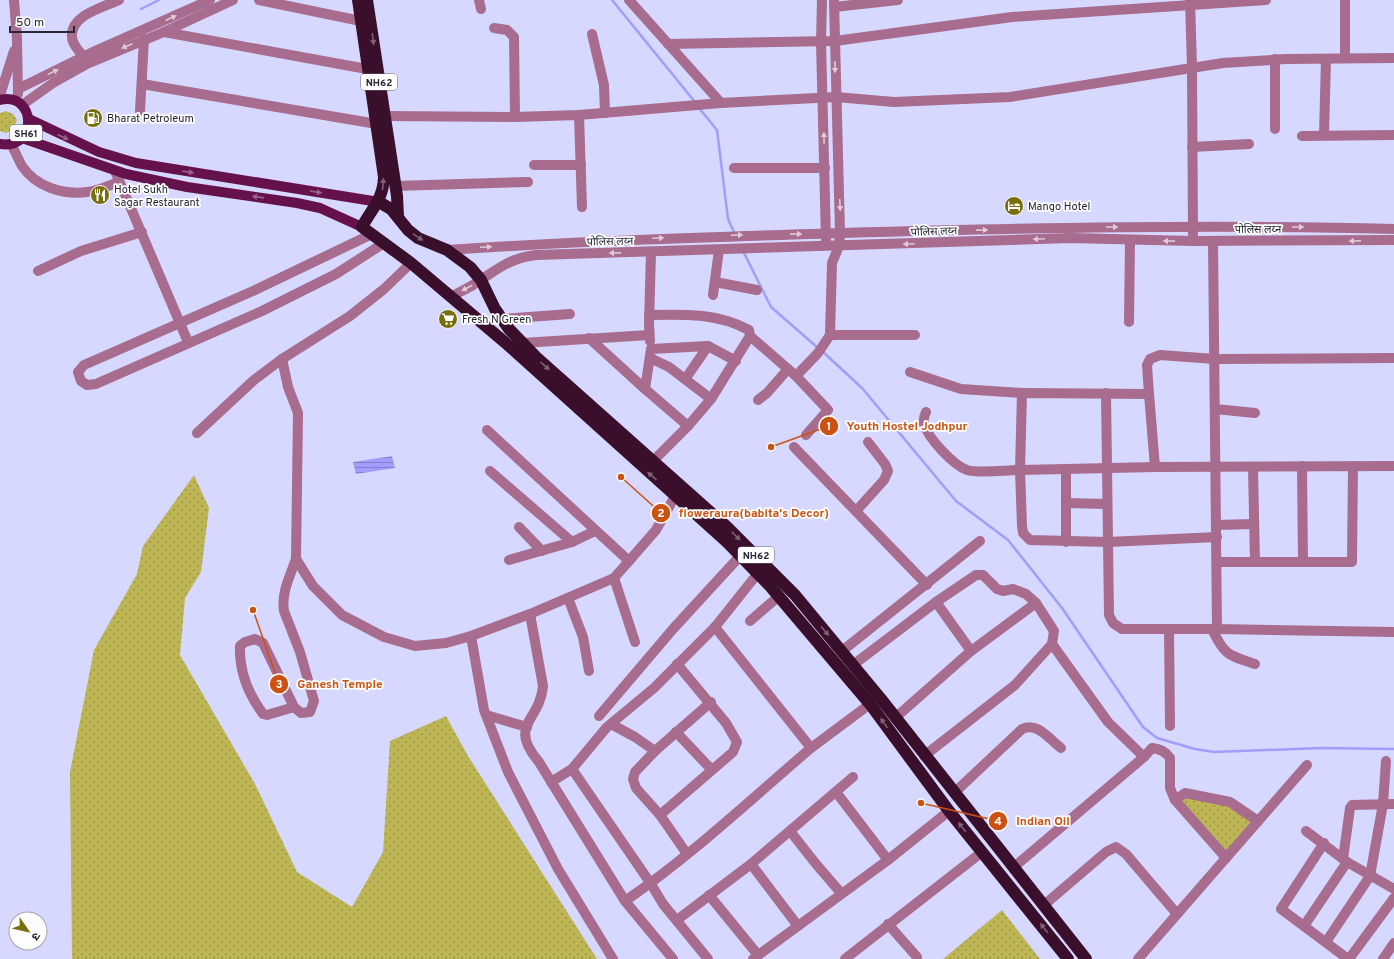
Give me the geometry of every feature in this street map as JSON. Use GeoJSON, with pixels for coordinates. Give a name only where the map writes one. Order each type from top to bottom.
{"type":"FeatureCollection","features":[{"type":"Feature","properties":{"kind":"highway","name":"NH62"},"geometry":{"type":"LineString","coordinates":[[358,0],[367,69],[381,120],[395,186],[398,217]]}},
{"type":"Feature","properties":{"kind":"highway","name":"NH62"},"geometry":{"type":"LineString","coordinates":[[367,0],[381,120],[384,177],[382,193],[367,230],[452,296],[678,491],[727,527],[765,564],[795,595],[842,651],[1086,959]]}},
{"type":"Feature","properties":{"kind":"highway","name":"NH62"},"geometry":{"type":"LineString","coordinates":[[378,202],[391,209],[408,230],[418,238],[447,250],[470,267],[481,280],[495,309],[522,343],[565,384],[653,461],[678,491],[779,596],[870,704],[949,811],[1068,959]]}},
{"type":"Feature","properties":{"kind":"main road"},"geometry":{"type":"LineString","coordinates":[[0,100],[11,99],[19,103]]}},
{"type":"Feature","properties":{"kind":"main road","name":"SH61"},"geometry":{"type":"LineString","coordinates":[[19,103],[27,113],[29,119],[28,126],[22,138]]}},
{"type":"Feature","properties":{"kind":"main road","name":"SH61"},"geometry":{"type":"LineString","coordinates":[[29,119],[87,147],[136,163],[378,202]]}},
{"type":"Feature","properties":{"kind":"main road","name":"SH61"},"geometry":{"type":"LineString","coordinates":[[3,144],[22,138],[116,171],[162,183],[313,206],[367,230]]}},
{"type":"Feature","properties":{"kind":"street"},"geometry":{"type":"LineString","coordinates":[[14,0],[19,103],[66,75],[233,0]]}},
{"type":"Feature","properties":{"kind":"street"},"geometry":{"type":"LineString","coordinates":[[83,56],[73,42],[72,37],[75,23],[81,18],[119,0]]}},
{"type":"Feature","properties":{"kind":"street"},"geometry":{"type":"LineString","coordinates":[[18,89],[83,56],[210,0]]}},
{"type":"Feature","properties":{"kind":"street"},"geometry":{"type":"LineString","coordinates":[[259,0],[361,21]]}},
{"type":"Feature","properties":{"kind":"street"},"geometry":{"type":"LineString","coordinates":[[629,0],[668,44],[717,104]]}},
{"type":"Feature","properties":{"kind":"street"},"geometry":{"type":"LineString","coordinates":[[822,0],[821,42],[826,246],[832,262]]}},
{"type":"Feature","properties":{"kind":"street"},"geometry":{"type":"LineString","coordinates":[[796,376],[818,353],[829,337],[832,262],[839,246],[840,233],[834,3],[898,0]]}},
{"type":"Feature","properties":{"kind":"street"},"geometry":{"type":"LineString","coordinates":[[668,44],[835,41],[1012,17],[1190,2],[1266,0]]}},
{"type":"Feature","properties":{"kind":"street"},"geometry":{"type":"LineString","coordinates":[[1345,0],[1345,58]]}},
{"type":"Feature","properties":{"kind":"street"},"geometry":{"type":"LineString","coordinates":[[1190,2],[1193,241]]}},
{"type":"Feature","properties":{"kind":"street"},"geometry":{"type":"LineString","coordinates":[[494,28],[507,30],[514,37],[516,117]]}},
{"type":"Feature","properties":{"kind":"street"},"geometry":{"type":"LineString","coordinates":[[164,32],[367,69]]}},
{"type":"Feature","properties":{"kind":"street"},"geometry":{"type":"LineString","coordinates":[[592,34],[603,80],[605,113]]}},
{"type":"Feature","properties":{"kind":"street"},"geometry":{"type":"LineString","coordinates":[[140,111],[144,39]]}},
{"type":"Feature","properties":{"kind":"street"},"geometry":{"type":"LineString","coordinates":[[0,95],[17,40]]}},
{"type":"Feature","properties":{"kind":"street"},"geometry":{"type":"LineString","coordinates":[[142,84],[381,120],[579,115],[684,106],[836,97],[894,102],[1010,97],[1192,66],[1275,59],[1394,58]]}},
{"type":"Feature","properties":{"kind":"street"},"geometry":{"type":"LineString","coordinates":[[1275,59],[1275,129]]}},
{"type":"Feature","properties":{"kind":"street"},"geometry":{"type":"LineString","coordinates":[[1324,135],[1326,59]]}},
{"type":"Feature","properties":{"kind":"street"},"geometry":{"type":"LineString","coordinates":[[579,115],[582,207]]}},
{"type":"Feature","properties":{"kind":"street"},"geometry":{"type":"LineString","coordinates":[[1302,136],[1394,135]]}},
{"type":"Feature","properties":{"kind":"street"},"geometry":{"type":"LineString","coordinates":[[3,144],[30,176],[40,184],[53,189],[72,193],[88,192],[119,182]]}},
{"type":"Feature","properties":{"kind":"street"},"geometry":{"type":"LineString","coordinates":[[1192,147],[1249,144]]}},
{"type":"Feature","properties":{"kind":"street"},"geometry":{"type":"LineString","coordinates":[[534,165],[581,165]]}},
{"type":"Feature","properties":{"kind":"street"},"geometry":{"type":"LineString","coordinates":[[734,168],[824,168]]}},
{"type":"Feature","properties":{"kind":"street"},"geometry":{"type":"LineString","coordinates":[[116,171],[119,182],[142,232],[188,342]]}},
{"type":"Feature","properties":{"kind":"street"},"geometry":{"type":"LineString","coordinates":[[395,186],[528,182]]}},
{"type":"Feature","properties":{"kind":"street"},"geometry":{"type":"LineString","coordinates":[[447,250],[716,236],[840,233],[1193,227],[1394,229]]}},
{"type":"Feature","properties":{"kind":"street"},"geometry":{"type":"LineString","coordinates":[[367,230],[253,291],[179,322],[84,365],[78,372],[81,381],[87,385],[96,384],[188,342],[262,311],[336,274],[384,243]]}},
{"type":"Feature","properties":{"kind":"street"},"geometry":{"type":"LineString","coordinates":[[38,271],[81,251],[142,232]]}},
{"type":"Feature","properties":{"kind":"street","name":"पोलिस लय्न"},"geometry":{"type":"LineString","coordinates":[[452,296],[519,257],[1070,238],[1193,241],[1394,240]]}},
{"type":"Feature","properties":{"kind":"street"},"geometry":{"type":"LineString","coordinates":[[1129,322],[1130,240]]}},
{"type":"Feature","properties":{"kind":"street"},"geometry":{"type":"LineString","coordinates":[[1213,240],[1217,538],[1215,629],[1222,648],[1227,653],[1255,664]]}},
{"type":"Feature","properties":{"kind":"street"},"geometry":{"type":"LineString","coordinates":[[713,295],[714,282],[721,249]]}},
{"type":"Feature","properties":{"kind":"street"},"geometry":{"type":"LineString","coordinates":[[645,389],[651,354],[649,315],[652,252]]}},
{"type":"Feature","properties":{"kind":"street"},"geometry":{"type":"LineString","coordinates":[[197,433],[254,380],[282,359],[350,316],[384,289],[411,263]]}},
{"type":"Feature","properties":{"kind":"street"},"geometry":{"type":"LineString","coordinates":[[714,282],[757,290]]}},
{"type":"Feature","properties":{"kind":"street"},"geometry":{"type":"LineString","coordinates":[[502,319],[570,314]]}},
{"type":"Feature","properties":{"kind":"street"},"geometry":{"type":"LineString","coordinates":[[649,315],[683,314],[721,318],[749,330],[750,336],[736,361],[711,398],[688,426],[653,461]]}},
{"type":"Feature","properties":{"kind":"street"},"geometry":{"type":"LineString","coordinates":[[522,343],[650,335]]}},
{"type":"Feature","properties":{"kind":"street"},"geometry":{"type":"LineString","coordinates":[[829,337],[915,335]]}},
{"type":"Feature","properties":{"kind":"street"},"geometry":{"type":"LineString","coordinates":[[750,336],[796,376],[828,410],[806,435]]}},
{"type":"Feature","properties":{"kind":"street"},"geometry":{"type":"LineString","coordinates":[[589,338],[688,426]]}},
{"type":"Feature","properties":{"kind":"street"},"geometry":{"type":"LineString","coordinates":[[651,354],[708,346],[736,361]]}},
{"type":"Feature","properties":{"kind":"street"},"geometry":{"type":"LineString","coordinates":[[686,378],[708,346]]}},
{"type":"Feature","properties":{"kind":"street"},"geometry":{"type":"LineString","coordinates":[[651,354],[686,378],[711,398]]}},
{"type":"Feature","properties":{"kind":"street"},"geometry":{"type":"LineString","coordinates":[[1155,467],[1147,364],[1154,356],[1160,355],[1215,360],[1394,358]]}},
{"type":"Feature","properties":{"kind":"street"},"geometry":{"type":"LineString","coordinates":[[282,359],[288,387],[298,413],[296,559],[284,594],[283,604],[284,611],[300,652],[314,701],[310,712],[306,714],[302,713],[294,707],[263,643],[255,639],[245,642],[240,646],[242,668],[252,700],[263,714],[294,707]]}},
{"type":"Feature","properties":{"kind":"street"},"geometry":{"type":"LineString","coordinates":[[758,400],[767,393],[788,369]]}},
{"type":"Feature","properties":{"kind":"street"},"geometry":{"type":"LineString","coordinates":[[910,372],[961,389],[1022,393],[1149,394]]}},
{"type":"Feature","properties":{"kind":"street"},"geometry":{"type":"LineString","coordinates":[[1022,393],[1020,470],[1023,533],[1030,540],[1108,542],[1217,538]]}},
{"type":"Feature","properties":{"kind":"street"},"geometry":{"type":"LineString","coordinates":[[1106,394],[1109,615],[1113,623],[1122,629],[1394,632]]}},
{"type":"Feature","properties":{"kind":"street"},"geometry":{"type":"LineString","coordinates":[[1215,409],[1255,413]]}},
{"type":"Feature","properties":{"kind":"street"},"geometry":{"type":"LineString","coordinates":[[926,412],[924,423],[927,432],[950,459],[958,465],[973,471],[1155,467],[1394,466]]}},
{"type":"Feature","properties":{"kind":"street"},"geometry":{"type":"LineString","coordinates":[[487,430],[629,561]]}},
{"type":"Feature","properties":{"kind":"street"},"geometry":{"type":"LineString","coordinates":[[856,511],[884,480],[888,471],[885,464],[868,442]]}},
{"type":"Feature","properties":{"kind":"street"},"geometry":{"type":"LineString","coordinates":[[794,447],[927,584]]}},
{"type":"Feature","properties":{"kind":"street"},"geometry":{"type":"LineString","coordinates":[[1302,466],[1302,562]]}},
{"type":"Feature","properties":{"kind":"street"},"geometry":{"type":"LineString","coordinates":[[1216,562],[1352,562],[1353,466]]}},
{"type":"Feature","properties":{"kind":"street"},"geometry":{"type":"LineString","coordinates":[[1253,467],[1255,562]]}},
{"type":"Feature","properties":{"kind":"street"},"geometry":{"type":"LineString","coordinates":[[1066,469],[1066,542]]}},
{"type":"Feature","properties":{"kind":"street"},"geometry":{"type":"LineString","coordinates":[[490,471],[572,542]]}},
{"type":"Feature","properties":{"kind":"street"},"geometry":{"type":"LineString","coordinates":[[296,559],[313,586],[342,614],[384,637],[415,646],[446,643],[471,636],[530,614],[614,578],[656,530],[678,491]]}},
{"type":"Feature","properties":{"kind":"street"},"geometry":{"type":"LineString","coordinates":[[1066,503],[1107,504]]}},
{"type":"Feature","properties":{"kind":"street"},"geometry":{"type":"LineString","coordinates":[[1216,525],[1254,524]]}},
{"type":"Feature","properties":{"kind":"street"},"geometry":{"type":"LineString","coordinates":[[519,527],[542,551]]}},
{"type":"Feature","properties":{"kind":"street"},"geometry":{"type":"LineString","coordinates":[[510,560],[572,542],[595,531]]}},
{"type":"Feature","properties":{"kind":"street"},"geometry":{"type":"LineString","coordinates":[[842,651],[980,541]]}},
{"type":"Feature","properties":{"kind":"street"},"geometry":{"type":"LineString","coordinates":[[599,716],[673,629],[740,556]]}},
{"type":"Feature","properties":{"kind":"street"},"geometry":{"type":"LineString","coordinates":[[551,782],[572,769],[611,724],[654,688],[715,627],[758,573]]}},
{"type":"Feature","properties":{"kind":"street"},"geometry":{"type":"LineString","coordinates":[[853,665],[936,602],[976,575],[983,575],[998,589],[1003,591],[1013,589],[1026,594],[1036,603],[1054,631],[1052,644],[1015,684],[924,756]]}},
{"type":"Feature","properties":{"kind":"street"},"geometry":{"type":"LineString","coordinates":[[614,578],[635,642]]}},
{"type":"Feature","properties":{"kind":"street"},"geometry":{"type":"LineString","coordinates":[[750,621],[779,596]]}},
{"type":"Feature","properties":{"kind":"street"},"geometry":{"type":"LineString","coordinates":[[568,598],[583,637],[589,671]]}},
{"type":"Feature","properties":{"kind":"street"},"geometry":{"type":"LineString","coordinates":[[936,602],[971,651]]}},
{"type":"Feature","properties":{"kind":"street"},"geometry":{"type":"LineString","coordinates":[[895,718],[971,651],[1036,603]]}},
{"type":"Feature","properties":{"kind":"street"},"geometry":{"type":"LineString","coordinates":[[530,614],[543,686],[542,695],[524,733],[526,744],[625,901],[673,959]]}},
{"type":"Feature","properties":{"kind":"street"},"geometry":{"type":"LineString","coordinates":[[715,627],[812,748]]}},
{"type":"Feature","properties":{"kind":"street"},"geometry":{"type":"LineString","coordinates":[[1169,630],[1170,726]]}},
{"type":"Feature","properties":{"kind":"street"},"geometry":{"type":"LineString","coordinates":[[471,636],[486,715],[508,772],[558,869],[613,959]]}},
{"type":"Feature","properties":{"kind":"street"},"geometry":{"type":"LineString","coordinates":[[1052,644],[1108,722],[1144,757]]}},
{"type":"Feature","properties":{"kind":"street"},"geometry":{"type":"LineString","coordinates":[[660,815],[732,752],[737,742],[726,722],[677,664]]}},
{"type":"Feature","properties":{"kind":"street"},"geometry":{"type":"LineString","coordinates":[[687,854],[660,815],[636,788],[633,779],[635,772],[655,751],[710,702]]}},
{"type":"Feature","properties":{"kind":"street"},"geometry":{"type":"LineString","coordinates":[[625,901],[651,884],[812,748],[870,704]]}},
{"type":"Feature","properties":{"kind":"street"},"geometry":{"type":"LineString","coordinates":[[486,715],[527,727]]}},
{"type":"Feature","properties":{"kind":"street"},"geometry":{"type":"LineString","coordinates":[[611,724],[635,737],[655,751]]}},
{"type":"Feature","properties":{"kind":"street"},"geometry":{"type":"LineString","coordinates":[[954,793],[1022,729],[1029,726],[1036,726],[1060,748]]}},
{"type":"Feature","properties":{"kind":"street"},"geometry":{"type":"LineString","coordinates":[[676,732],[711,769]]}},
{"type":"Feature","properties":{"kind":"street"},"geometry":{"type":"LineString","coordinates":[[1014,867],[1144,757],[1152,748],[1164,752],[1170,758],[1170,788],[1175,800],[1226,858]]}},
{"type":"Feature","properties":{"kind":"street"},"geometry":{"type":"LineString","coordinates":[[1326,942],[1370,876],[1384,804],[1386,761]]}},
{"type":"Feature","properties":{"kind":"street"},"geometry":{"type":"LineString","coordinates":[[1138,959],[1308,765]]}},
{"type":"Feature","properties":{"kind":"street"},"geometry":{"type":"LineString","coordinates":[[572,769],[651,884],[663,904],[708,959]]}},
{"type":"Feature","properties":{"kind":"street"},"geometry":{"type":"LineString","coordinates":[[677,920],[751,864],[852,777]]}},
{"type":"Feature","properties":{"kind":"street"},"geometry":{"type":"LineString","coordinates":[[836,792],[888,860]]}},
{"type":"Feature","properties":{"kind":"street"},"geometry":{"type":"LineString","coordinates":[[1175,800],[1185,793],[1230,802],[1258,821]]}},
{"type":"Feature","properties":{"kind":"street"},"geometry":{"type":"LineString","coordinates":[[1304,926],[1345,860],[1350,808],[1352,804],[1394,804]]}},
{"type":"Feature","properties":{"kind":"street"},"geometry":{"type":"LineString","coordinates":[[710,894],[755,957],[888,860],[949,811]]}},
{"type":"Feature","properties":{"kind":"street"},"geometry":{"type":"LineString","coordinates":[[790,830],[841,893]]}},
{"type":"Feature","properties":{"kind":"street"},"geometry":{"type":"LineString","coordinates":[[1306,831],[1345,860],[1370,876],[1391,885]]}},
{"type":"Feature","properties":{"kind":"street"},"geometry":{"type":"LineString","coordinates":[[1324,843],[1281,909],[1349,959],[1394,898]]}},
{"type":"Feature","properties":{"kind":"street"},"geometry":{"type":"LineString","coordinates":[[1044,905],[1106,852],[1116,847],[1126,854],[1178,914]]}},
{"type":"Feature","properties":{"kind":"street"},"geometry":{"type":"LineString","coordinates":[[845,959],[982,852]]}},
{"type":"Feature","properties":{"kind":"street"},"geometry":{"type":"LineString","coordinates":[[751,864],[798,926]]}},
{"type":"Feature","properties":{"kind":"street"},"geometry":{"type":"LineString","coordinates":[[888,924],[917,957]]}},
{"type":"Feature","properties":{"kind":"street"},"geometry":{"type":"LineString","coordinates":[[1383,959],[1394,943]]}},
{"type":"Feature","properties":{"kind":"shaded area"},"geometry":{"type":"Polygon","coordinates":[[[6,111],[13,114],[17,120],[13,130],[6,133],[0,131],[0,113],[6,111]]]}},
{"type":"Feature","properties":{"kind":"shaded area"},"geometry":{"type":"Polygon","coordinates":[[[392,456],[395,468],[356,474],[353,462],[392,456]]]}},
{"type":"Feature","properties":{"kind":"shaded area"},"geometry":{"type":"Polygon","coordinates":[[[194,475],[209,508],[201,572],[185,598],[180,655],[255,784],[297,872],[352,907],[383,852],[390,741],[446,716],[468,756],[597,959],[72,959],[70,772],[94,650],[137,574],[143,546],[194,475]]]}},
{"type":"Feature","properties":{"kind":"shaded area"},"geometry":{"type":"Polygon","coordinates":[[[1187,797],[1224,804],[1252,822],[1227,852],[1182,803],[1183,799],[1187,797]]]}},
{"type":"Feature","properties":{"kind":"shaded area"},"geometry":{"type":"Polygon","coordinates":[[[1002,910],[1040,959],[943,959],[1002,910]]]}},
{"type":"Feature","properties":{"kind":"waterway"},"geometry":{"type":"LineString","coordinates":[[141,9],[159,0]]}},
{"type":"Feature","properties":{"kind":"waterway"},"geometry":{"type":"LineString","coordinates":[[612,0],[695,102]]}},
{"type":"Feature","properties":{"kind":"waterway"},"geometry":{"type":"LineString","coordinates":[[699,108],[717,130],[728,219],[735,234]]}},
{"type":"Feature","properties":{"kind":"waterway"},"geometry":{"type":"LineString","coordinates":[[743,251],[771,307],[818,348]]}},
{"type":"Feature","properties":{"kind":"waterway"},"geometry":{"type":"LineString","coordinates":[[822,351],[862,388],[956,501],[1008,540],[1062,608],[1143,727],[1157,738],[1195,749],[1214,752],[1322,748],[1394,749]]}},
{"type":"Feature","properties":{"kind":"place","name":"Bharat Petroleum"},"geometry":{"type":"Point","coordinates":[93,118]}},
{"type":"Feature","properties":{"kind":"place","name":"Hotel Sukh Sagar Restaurant"},"geometry":{"type":"Point","coordinates":[100,195]}},
{"type":"Feature","properties":{"kind":"place","name":"Mango Hotel"},"geometry":{"type":"Point","coordinates":[1014,206]}},
{"type":"Feature","properties":{"kind":"place","name":"Fresh N Green"},"geometry":{"type":"Point","coordinates":[448,319]}},
{"type":"Feature","properties":{"kind":"place","name":"Youth Hostel Jodhpur"},"geometry":{"type":"Point","coordinates":[771,447]}},
{"type":"Feature","properties":{"kind":"place","name":"floweraura(babita's Decor)"},"geometry":{"type":"Point","coordinates":[621,477]}},
{"type":"Feature","properties":{"kind":"place","name":"Ganesh Temple"},"geometry":{"type":"Point","coordinates":[253,610]}},
{"type":"Feature","properties":{"kind":"place","name":"Indian Oil"},"geometry":{"type":"Point","coordinates":[921,803]}}]}
